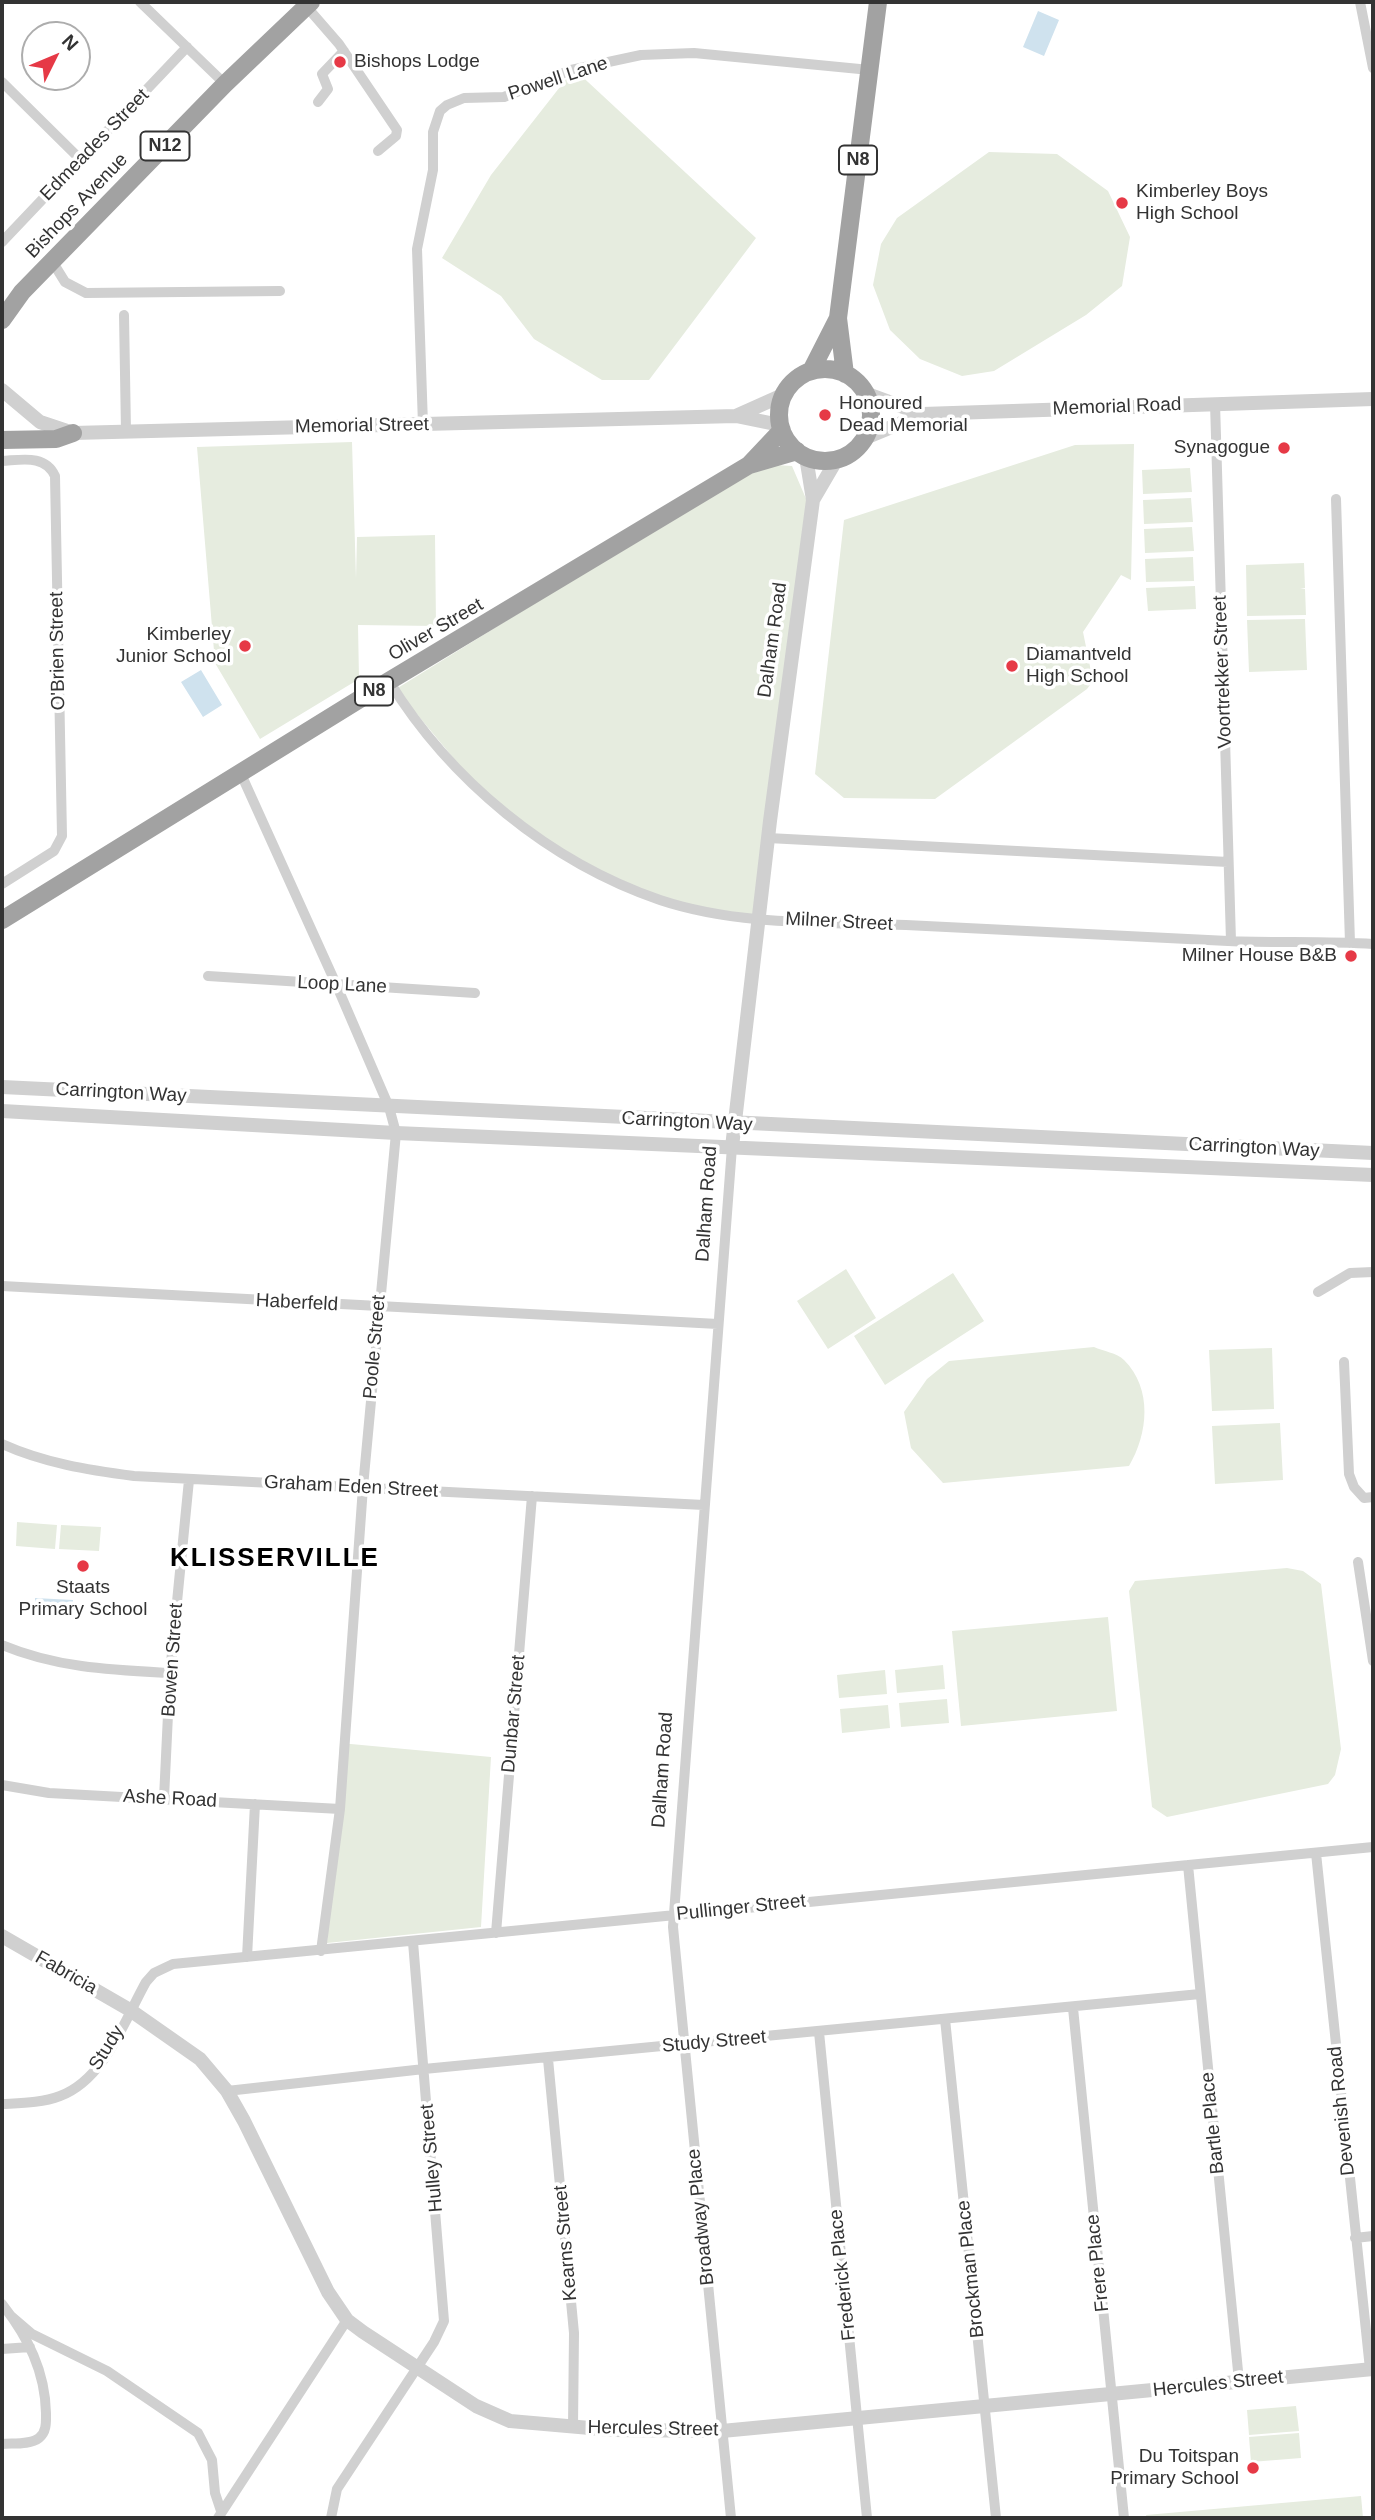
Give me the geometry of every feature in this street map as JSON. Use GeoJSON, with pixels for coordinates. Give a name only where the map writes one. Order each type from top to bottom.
{"type":"FeatureCollection","features":[{"type":"Feature","properties":{"kind":"highway","name":"N8"},"geometry":{"type":"LineString","coordinates":[[845,373],[838,318],[878,2]]}},
{"type":"Feature","properties":{"kind":"highway","name":"Bishops Avenue"},"geometry":{"type":"LineString","coordinates":[[22,292],[225,84],[308,4]]}},
{"type":"Feature","properties":{"kind":"highway","name":"N12"},"geometry":{"type":"LineString","coordinates":[[2,305],[22,292]]}},
{"type":"Feature","properties":{"kind":"highway","name":"N12"},"geometry":{"type":"LineString","coordinates":[[2,320],[22,292]]}},
{"type":"Feature","properties":{"kind":"highway","name":"N8"},"geometry":{"type":"LineString","coordinates":[[783,395],[793,382],[811,371],[838,318]]}},
{"type":"Feature","properties":{"kind":"highway"},"geometry":{"type":"LineString","coordinates":[[811,371],[834,370],[845,373],[866,393],[871,421],[865,438],[853,452],[837,459]]}},
{"type":"Feature","properties":{"kind":"highway"},"geometry":{"type":"LineString","coordinates":[[783,395],[781,427],[801,454]]}},
{"type":"Feature","properties":{"kind":"highway","name":"Oliver Street"},"geometry":{"type":"LineString","coordinates":[[2,920],[241,775],[389,681],[748,465],[781,427]]}},
{"type":"Feature","properties":{"kind":"highway"},"geometry":{"type":"LineString","coordinates":[[2,440],[56,439],[73,433]]}},
{"type":"Feature","properties":{"kind":"highway","name":"N8"},"geometry":{"type":"LineString","coordinates":[[801,454],[837,459]]}},
{"type":"Feature","properties":{"kind":"highway","name":"Oliver Street"},"geometry":{"type":"LineString","coordinates":[[748,465],[801,454]]}},
{"type":"Feature","properties":{"kind":"street"},"geometry":{"type":"LineString","coordinates":[[140,2],[225,84]]}},
{"type":"Feature","properties":{"kind":"street"},"geometry":{"type":"LineString","coordinates":[[1360,2],[1373,68]]}},
{"type":"Feature","properties":{"kind":"street"},"geometry":{"type":"LineString","coordinates":[[308,4],[344,51],[397,130],[396,136],[377,151]]}},
{"type":"Feature","properties":{"kind":"street","name":"Edmeades Street"},"geometry":{"type":"LineString","coordinates":[[2,242],[187,47]]}},
{"type":"Feature","properties":{"kind":"street"},"geometry":{"type":"LineString","coordinates":[[318,102],[328,89],[322,74],[344,51]]}},
{"type":"Feature","properties":{"kind":"street","name":"Powell Lane"},"geometry":{"type":"LineString","coordinates":[[423,425],[417,249],[433,170],[433,132],[440,111],[447,105],[464,98],[505,97],[571,70],[641,55],[694,53],[870,70]]}},
{"type":"Feature","properties":{"kind":"street"},"geometry":{"type":"LineString","coordinates":[[2,82],[81,160]]}},
{"type":"Feature","properties":{"kind":"street"},"geometry":{"type":"LineString","coordinates":[[52,261],[65,282],[86,293],[280,291]]}},
{"type":"Feature","properties":{"kind":"street"},"geometry":{"type":"LineString","coordinates":[[124,315],[126,432]]}},
{"type":"Feature","properties":{"kind":"street","name":"Memorial Street"},"geometry":{"type":"LineString","coordinates":[[2,390],[40,422],[73,433],[736,416],[781,427]]}},
{"type":"Feature","properties":{"kind":"street"},"geometry":{"type":"LineString","coordinates":[[866,393],[923,414]]}},
{"type":"Feature","properties":{"kind":"street","name":"Memorial Street"},"geometry":{"type":"LineString","coordinates":[[736,416],[783,395]]}},
{"type":"Feature","properties":{"kind":"street","name":"Memorial Road"},"geometry":{"type":"LineString","coordinates":[[865,438],[923,414],[1373,398]]}},
{"type":"Feature","properties":{"kind":"street","name":"Voortrekker Street"},"geometry":{"type":"LineString","coordinates":[[1215,403],[1231,941]]}},
{"type":"Feature","properties":{"kind":"street","name":"Dalham Road"},"geometry":{"type":"LineString","coordinates":[[674,1915],[733,1124],[813,500],[801,454]]}},
{"type":"Feature","properties":{"kind":"street","name":"Dalham Road"},"geometry":{"type":"LineString","coordinates":[[813,500],[837,459]]}},
{"type":"Feature","properties":{"kind":"street","name":"O'Brien Street"},"geometry":{"type":"LineString","coordinates":[[2,461],[38,460],[51,467],[55,480],[62,836],[54,852],[2,884]]}},
{"type":"Feature","properties":{"kind":"street"},"geometry":{"type":"LineString","coordinates":[[1336,499],[1350,943]]}},
{"type":"Feature","properties":{"kind":"street","name":"Milner Street"},"geometry":{"type":"LineString","coordinates":[[389,681],[449,762],[483,794],[552,846],[592,869],[660,900],[758,918],[1231,941],[1373,944]]}},
{"type":"Feature","properties":{"kind":"street","name":"Poole Street"},"geometry":{"type":"LineString","coordinates":[[241,775],[337,984],[389,1107],[396,1133],[363,1487],[340,1809],[321,1951]]}},
{"type":"Feature","properties":{"kind":"street"},"geometry":{"type":"LineString","coordinates":[[768,838],[1228,862]]}},
{"type":"Feature","properties":{"kind":"street","name":"Loop Lane"},"geometry":{"type":"LineString","coordinates":[[208,976],[475,993]]}},
{"type":"Feature","properties":{"kind":"street","name":"Carrington Way"},"geometry":{"type":"LineString","coordinates":[[2,1087],[1373,1153]]}},
{"type":"Feature","properties":{"kind":"street","name":"Carrington Way"},"geometry":{"type":"LineString","coordinates":[[2,1111],[396,1133],[1373,1175]]}},
{"type":"Feature","properties":{"kind":"street"},"geometry":{"type":"LineString","coordinates":[[1318,1292],[1350,1273],[1373,1272]]}},
{"type":"Feature","properties":{"kind":"street","name":"Haberfeld"},"geometry":{"type":"LineString","coordinates":[[2,1286],[719,1324]]}},
{"type":"Feature","properties":{"kind":"street"},"geometry":{"type":"LineString","coordinates":[[1344,1362],[1349,1474],[1357,1493],[1364,1498],[1373,1497]]}},
{"type":"Feature","properties":{"kind":"street","name":"Graham Eden Street"},"geometry":{"type":"LineString","coordinates":[[2,1444],[22,1453],[82,1469],[189,1480],[704,1505]]}},
{"type":"Feature","properties":{"kind":"street","name":"Bowen Street"},"geometry":{"type":"LineString","coordinates":[[164,1798],[170,1674],[189,1480]]}},
{"type":"Feature","properties":{"kind":"street","name":"Dunbar Street"},"geometry":{"type":"LineString","coordinates":[[496,1933],[532,1496]]}},
{"type":"Feature","properties":{"kind":"street"},"geometry":{"type":"LineString","coordinates":[[1358,1562],[1373,1661]]}},
{"type":"Feature","properties":{"kind":"street"},"geometry":{"type":"LineString","coordinates":[[2,1644],[49,1661],[83,1668],[170,1674]]}},
{"type":"Feature","properties":{"kind":"street","name":"Ashe Road"},"geometry":{"type":"LineString","coordinates":[[2,1785],[49,1793],[340,1809]]}},
{"type":"Feature","properties":{"kind":"street"},"geometry":{"type":"LineString","coordinates":[[247,1957],[254,1804]]}},
{"type":"Feature","properties":{"kind":"street","name":"Pullinger Street"},"geometry":{"type":"LineString","coordinates":[[130,2010],[146,1982],[166,1966],[1373,1847]]}},
{"type":"Feature","properties":{"kind":"street","name":"Devenish Road"},"geometry":{"type":"LineString","coordinates":[[1316,1853],[1355,2238],[1372,2369]]}},
{"type":"Feature","properties":{"kind":"street","name":"Bartle Place"},"geometry":{"type":"LineString","coordinates":[[1188,1864],[1239,2381]]}},
{"type":"Feature","properties":{"kind":"street","name":"Broadway Place"},"geometry":{"type":"LineString","coordinates":[[674,1915],[731,2518]]}},
{"type":"Feature","properties":{"kind":"street","name":"Fabricia"},"geometry":{"type":"LineString","coordinates":[[2,1936],[130,2010]]}},
{"type":"Feature","properties":{"kind":"street","name":"Hulley Street"},"geometry":{"type":"LineString","coordinates":[[331,2518],[337,2489],[439,2332],[445,2311],[414,1942]]}},
{"type":"Feature","properties":{"kind":"street","name":"Study Street"},"geometry":{"type":"LineString","coordinates":[[227,2091],[684,2043],[1200,1994]]}},
{"type":"Feature","properties":{"kind":"street","name":"Frere Place"},"geometry":{"type":"LineString","coordinates":[[1073,2008],[1124,2518]]}},
{"type":"Feature","properties":{"kind":"street","name":"Hercules Street"},"geometry":{"type":"LineString","coordinates":[[130,2010],[187,2046],[227,2091],[328,2292],[347,2320],[492,2416],[510,2421],[573,2427],[722,2431],[1372,2369]]}},
{"type":"Feature","properties":{"kind":"street","name":"Study"},"geometry":{"type":"LineString","coordinates":[[2,2104],[44,2101],[76,2088],[102,2061],[130,2010]]}},
{"type":"Feature","properties":{"kind":"street","name":"Brockman Place"},"geometry":{"type":"LineString","coordinates":[[945,2019],[996,2518]]}},
{"type":"Feature","properties":{"kind":"street","name":"Frederick Place"},"geometry":{"type":"LineString","coordinates":[[819,2032],[867,2518]]}},
{"type":"Feature","properties":{"kind":"street","name":"Kearns Street"},"geometry":{"type":"LineString","coordinates":[[548,2059],[574,2333],[573,2427]]}},
{"type":"Feature","properties":{"kind":"street"},"geometry":{"type":"LineString","coordinates":[[1355,2238],[1373,2236]]}},
{"type":"Feature","properties":{"kind":"street"},"geometry":{"type":"LineString","coordinates":[[2,2304],[30,2347],[46,2387],[43,2434],[34,2441],[2,2444]]}},
{"type":"Feature","properties":{"kind":"street"},"geometry":{"type":"LineString","coordinates":[[11,2316],[32,2334],[107,2371],[198,2433],[212,2460],[220,2515]]}},
{"type":"Feature","properties":{"kind":"street"},"geometry":{"type":"LineString","coordinates":[[220,2515],[347,2320]]}},
{"type":"Feature","properties":{"kind":"street"},"geometry":{"type":"LineString","coordinates":[[2,2349],[30,2347]]}},
{"type":"Feature","properties":{"kind":"shaded area"},"geometry":{"type":"Polygon","coordinates":[[[574,69],[756,238],[649,380],[602,380],[534,339],[501,296],[442,258],[491,175],[574,69]]]}},
{"type":"Feature","properties":{"kind":"shaded area"},"geometry":{"type":"Polygon","coordinates":[[[989,152],[1057,154],[1108,191],[1130,237],[1122,286],[1086,315],[994,371],[962,376],[920,359],[890,330],[873,285],[881,244],[897,218],[989,152]]]}},
{"type":"Feature","properties":{"kind":"shaded area"},"geometry":{"type":"Polygon","coordinates":[[[352,442],[356,579],[357,537],[435,535],[436,626],[358,625],[359,679],[260,739],[215,663],[197,447],[352,442]]]}},
{"type":"Feature","properties":{"kind":"shaded area"},"geometry":{"type":"Polygon","coordinates":[[[1134,444],[1131,580],[1121,575],[1083,632],[1093,681],[1087,689],[935,799],[844,798],[815,774],[844,520],[1075,445],[1134,444]]]}},
{"type":"Feature","properties":{"kind":"shaded area"},"geometry":{"type":"Polygon","coordinates":[[[760,464],[792,466],[807,501],[757,918],[660,900],[572,859],[485,796],[396,689],[760,464]]]}},
{"type":"Feature","properties":{"kind":"shaded area"},"geometry":{"type":"Polygon","coordinates":[[[1190,468],[1192,492],[1143,494],[1142,470],[1190,468]]]}},
{"type":"Feature","properties":{"kind":"shaded area"},"geometry":{"type":"Polygon","coordinates":[[[1191,498],[1193,522],[1144,524],[1143,500],[1191,498]]]}},
{"type":"Feature","properties":{"kind":"shaded area"},"geometry":{"type":"Polygon","coordinates":[[[1192,527],[1194,551],[1145,553],[1144,529],[1192,527]]]}},
{"type":"Feature","properties":{"kind":"shaded area"},"geometry":{"type":"Polygon","coordinates":[[[1193,557],[1194,581],[1146,582],[1145,559],[1193,557]]]}},
{"type":"Feature","properties":{"kind":"shaded area"},"geometry":{"type":"Polygon","coordinates":[[[1304,563],[1305,588],[1300,589],[1305,589],[1306,615],[1247,616],[1246,565],[1304,563]]]}},
{"type":"Feature","properties":{"kind":"shaded area"},"geometry":{"type":"Polygon","coordinates":[[[1195,586],[1196,609],[1148,611],[1146,588],[1195,586]]]}},
{"type":"Feature","properties":{"kind":"shaded area"},"geometry":{"type":"Polygon","coordinates":[[[1305,619],[1307,670],[1249,672],[1247,620],[1305,619]]]}},
{"type":"Feature","properties":{"kind":"shaded area"},"geometry":{"type":"Polygon","coordinates":[[[846,1269],[876,1318],[828,1349],[797,1301],[846,1269]]]}},
{"type":"Feature","properties":{"kind":"shaded area"},"geometry":{"type":"Polygon","coordinates":[[[953,1273],[984,1321],[885,1385],[854,1336],[953,1273]]]}},
{"type":"Feature","properties":{"kind":"shaded area"},"geometry":{"type":"Polygon","coordinates":[[[1094,1347],[1124,1360],[1140,1384],[1143,1426],[1129,1466],[943,1483],[911,1448],[904,1412],[927,1379],[949,1361],[1094,1347]]]}},
{"type":"Feature","properties":{"kind":"shaded area"},"geometry":{"type":"Polygon","coordinates":[[[1272,1348],[1274,1409],[1212,1411],[1209,1350],[1272,1348]]]}},
{"type":"Feature","properties":{"kind":"shaded area"},"geometry":{"type":"Polygon","coordinates":[[[1280,1423],[1283,1480],[1215,1484],[1212,1426],[1280,1423]]]}},
{"type":"Feature","properties":{"kind":"shaded area"},"geometry":{"type":"Polygon","coordinates":[[[17,1522],[57,1525],[55,1549],[16,1546],[17,1522]]]}},
{"type":"Feature","properties":{"kind":"shaded area"},"geometry":{"type":"Polygon","coordinates":[[[61,1525],[101,1527],[99,1551],[59,1549],[61,1525]]]}},
{"type":"Feature","properties":{"kind":"shaded area"},"geometry":{"type":"Polygon","coordinates":[[[1287,1568],[1303,1571],[1321,1584],[1341,1749],[1335,1775],[1328,1784],[1167,1817],[1152,1807],[1129,1591],[1135,1581],[1287,1568]]]}},
{"type":"Feature","properties":{"kind":"shaded area"},"geometry":{"type":"Polygon","coordinates":[[[1108,1617],[1117,1711],[961,1726],[952,1631],[1108,1617]]]}},
{"type":"Feature","properties":{"kind":"shaded area"},"geometry":{"type":"Polygon","coordinates":[[[943,1665],[945,1689],[897,1693],[895,1670],[943,1665]]]}},
{"type":"Feature","properties":{"kind":"shaded area"},"geometry":{"type":"Polygon","coordinates":[[[885,1670],[887,1694],[839,1698],[837,1675],[885,1670]]]}},
{"type":"Feature","properties":{"kind":"shaded area"},"geometry":{"type":"Polygon","coordinates":[[[947,1699],[949,1723],[901,1727],[899,1703],[947,1699]]]}},
{"type":"Feature","properties":{"kind":"shaded area"},"geometry":{"type":"Polygon","coordinates":[[[888,1705],[890,1728],[842,1733],[840,1709],[888,1705]]]}},
{"type":"Feature","properties":{"kind":"shaded area"},"geometry":{"type":"Polygon","coordinates":[[[340,1743],[491,1757],[481,1927],[327,1943],[340,1743]]]}},
{"type":"Feature","properties":{"kind":"shaded area"},"geometry":{"type":"Polygon","coordinates":[[[1296,2406],[1299,2431],[1249,2435],[1247,2410],[1296,2406]]]}},
{"type":"Feature","properties":{"kind":"shaded area"},"geometry":{"type":"Polygon","coordinates":[[[1299,2433],[1301,2458],[1251,2462],[1249,2437],[1299,2433]]]}},
{"type":"Feature","properties":{"kind":"shaded area"},"geometry":{"type":"Polygon","coordinates":[[[1361,2496],[1363,2518],[1147,2518],[1146,2515],[1361,2496]]]}},
{"type":"Feature","properties":{"kind":"water"},"geometry":{"type":"Polygon","coordinates":[[[1038,11],[1059,20],[1044,56],[1023,47],[1038,11]]]}},
{"type":"Feature","properties":{"kind":"water"},"geometry":{"type":"Polygon","coordinates":[[[201,670],[222,705],[203,717],[181,682],[201,670]]]}},
{"type":"Feature","properties":{"kind":"water"},"geometry":{"type":"Polygon","coordinates":[[[35,1598],[73,1600],[72,1614],[35,1611],[35,1598]]]}},
{"type":"Feature","properties":{"kind":"place","name":"Bishops Lodge"},"geometry":{"type":"Point","coordinates":[340,62]}},
{"type":"Feature","properties":{"kind":"place","name":"Kimberley Boys High School"},"geometry":{"type":"Point","coordinates":[1122,203]}},
{"type":"Feature","properties":{"kind":"place","name":"Honoured Dead Memorial"},"geometry":{"type":"Point","coordinates":[825,415]}},
{"type":"Feature","properties":{"kind":"place","name":"Synagogue"},"geometry":{"type":"Point","coordinates":[1284,448]}},
{"type":"Feature","properties":{"kind":"place","name":"Kimberley Junior School"},"geometry":{"type":"Point","coordinates":[245,646]}},
{"type":"Feature","properties":{"kind":"place","name":"Diamantveld High School"},"geometry":{"type":"Point","coordinates":[1012,666]}},
{"type":"Feature","properties":{"kind":"place","name":"Milner House B&B"},"geometry":{"type":"Point","coordinates":[1351,956]}},
{"type":"Feature","properties":{"kind":"place","name":"Staats Primary School"},"geometry":{"type":"Point","coordinates":[83,1566]}},
{"type":"Feature","properties":{"kind":"place","name":"Du Toitspan Primary School"},"geometry":{"type":"Point","coordinates":[1253,2468]}},
{"type":"Feature","properties":{"kind":"district","name":"KLISSERVILLE"},"geometry":{"type":"Point","coordinates":[275,1559]}}]}
